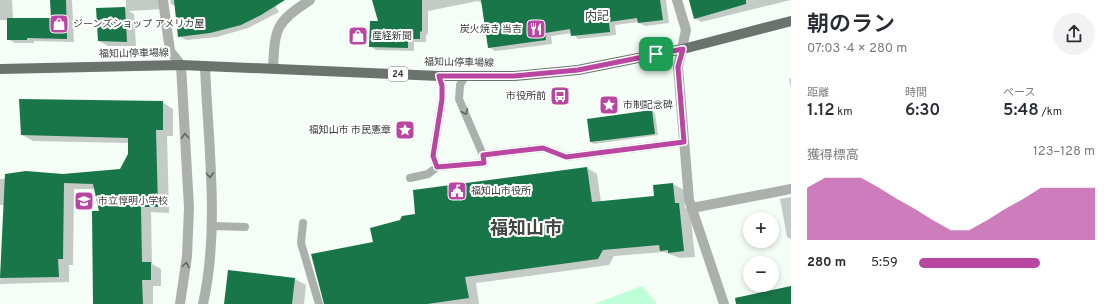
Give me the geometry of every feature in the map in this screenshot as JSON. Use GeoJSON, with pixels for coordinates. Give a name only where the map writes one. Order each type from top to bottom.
{"type":"FeatureCollection","features":[{"type":"Feature","properties":{"kind":"main road","name":"福知山停車場線"},"geometry":{"type":"LineString","coordinates":[[0,69],[181,65],[439,76],[514,76],[578,70],[683,49],[791,21]]}},
{"type":"Feature","properties":{"kind":"street"},"geometry":{"type":"LineString","coordinates":[[163,0],[170,51],[181,65],[189,208],[187,256],[180,304]]}},
{"type":"Feature","properties":{"kind":"street"},"geometry":{"type":"LineString","coordinates":[[272,68],[276,31],[291,12],[310,0]]}},
{"type":"Feature","properties":{"kind":"street"},"geometry":{"type":"LineString","coordinates":[[677,0],[686,30],[678,67],[689,200],[724,304]]}},
{"type":"Feature","properties":{"kind":"street"},"geometry":{"type":"LineString","coordinates":[[203,304],[212,226],[205,66]]}},
{"type":"Feature","properties":{"kind":"street"},"geometry":{"type":"LineString","coordinates":[[692,208],[791,188]]}},
{"type":"Feature","properties":{"kind":"lane"},"geometry":{"type":"LineString","coordinates":[[437,167],[433,156],[442,99],[442,86],[439,76]]}},
{"type":"Feature","properties":{"kind":"lane"},"geometry":{"type":"LineString","coordinates":[[410,178],[428,174],[437,167],[484,163],[483,155],[459,99],[460,85],[465,76]]}},
{"type":"Feature","properties":{"kind":"lane"},"geometry":{"type":"LineString","coordinates":[[483,155],[543,148],[566,157],[684,142]]}},
{"type":"Feature","properties":{"kind":"lane"},"geometry":{"type":"LineString","coordinates":[[303,223],[301,243],[320,304]]}},
{"type":"Feature","properties":{"kind":"lane"},"geometry":{"type":"LineString","coordinates":[[212,226],[245,227]]}},
{"type":"Feature","properties":{"kind":"green space"},"geometry":{"type":"Polygon","coordinates":[[[642,286],[657,304],[594,304],[642,286]]]}},
{"type":"Feature","properties":{"kind":"building"},"geometry":{"type":"Polygon","coordinates":[[[50,0],[66,0],[67,39],[27,38],[27,40],[7,40],[7,18],[51,18],[50,0]]]}},
{"type":"Feature","properties":{"kind":"building"},"geometry":{"type":"Polygon","coordinates":[[[174,0],[285,0],[241,25],[210,33],[178,37],[174,0]]]}},
{"type":"Feature","properties":{"kind":"building"},"geometry":{"type":"Polygon","coordinates":[[[372,0],[422,0],[422,31],[420,32],[420,39],[408,39],[408,48],[369,47],[370,21],[378,21],[372,0]]]}},
{"type":"Feature","properties":{"kind":"building"},"geometry":{"type":"Polygon","coordinates":[[[481,0],[660,0],[663,20],[638,23],[637,18],[609,22],[610,32],[571,36],[570,29],[545,33],[546,40],[488,48],[481,0]]]}},
{"type":"Feature","properties":{"kind":"building"},"geometry":{"type":"Polygon","coordinates":[[[689,0],[746,0],[746,4],[694,19],[689,0]]]}},
{"type":"Feature","properties":{"kind":"building"},"geometry":{"type":"Polygon","coordinates":[[[125,7],[127,42],[98,41],[96,8],[125,7]]]}},
{"type":"Feature","properties":{"kind":"building"},"geometry":{"type":"Polygon","coordinates":[[[19,99],[163,101],[163,130],[156,130],[158,207],[141,207],[142,262],[151,262],[151,280],[142,280],[143,304],[93,304],[92,211],[99,211],[93,184],[64,183],[63,259],[58,259],[59,277],[0,278],[5,174],[26,171],[63,174],[120,169],[128,154],[128,138],[21,135],[19,99]]]}},
{"type":"Feature","properties":{"kind":"building"},"geometry":{"type":"Polygon","coordinates":[[[652,110],[655,134],[590,142],[587,119],[652,110]]]}},
{"type":"Feature","properties":{"kind":"building"},"geometry":{"type":"Polygon","coordinates":[[[587,167],[592,202],[654,196],[653,185],[673,183],[675,203],[679,203],[684,251],[668,253],[668,250],[660,251],[659,245],[603,250],[598,259],[465,277],[469,298],[427,304],[324,304],[311,254],[373,242],[370,228],[400,220],[402,216],[415,214],[413,190],[587,167]]]}},
{"type":"Feature","properties":{"kind":"building"},"geometry":{"type":"Polygon","coordinates":[[[228,270],[295,278],[292,304],[224,304],[228,270]]]}},
{"type":"Feature","properties":{"kind":"building"},"geometry":{"type":"Polygon","coordinates":[[[791,286],[791,304],[736,304],[735,298],[763,292],[779,292],[779,289],[791,286]]]}},
{"type":"Feature","properties":{"kind":"place","name":"ジーンズショップ アメリカ屋"},"geometry":{"type":"Point","coordinates":[59,24]}},
{"type":"Feature","properties":{"kind":"place","name":"炭火焼き 当吉"},"geometry":{"type":"Point","coordinates":[536,29]}},
{"type":"Feature","properties":{"kind":"place","name":"産経新聞"},"geometry":{"type":"Point","coordinates":[358,36]}},
{"type":"Feature","properties":{"kind":"place","name":"市役所前"},"geometry":{"type":"Point","coordinates":[560,96]}},
{"type":"Feature","properties":{"kind":"place","name":"市制記念碑"},"geometry":{"type":"Point","coordinates":[609,105]}},
{"type":"Feature","properties":{"kind":"place","name":"福知山市 市民憲章"},"geometry":{"type":"Point","coordinates":[405,130]}},
{"type":"Feature","properties":{"kind":"place","name":"福知山市役所"},"geometry":{"type":"Point","coordinates":[457,191]}},
{"type":"Feature","properties":{"kind":"place","name":"市立惇明小学校"},"geometry":{"type":"Point","coordinates":[84,201]}},
{"type":"Feature","properties":{"kind":"district","name":"内記"},"geometry":{"type":"Point","coordinates":[597,17]}},
{"type":"Feature","properties":{"kind":"district","name":"福知山市"},"geometry":{"type":"Point","coordinates":[526,229]}},
{"type":"Feature","properties":{"kind":"route"},"geometry":{"type":"LineString","coordinates":[[683,49],[678,67],[684,142],[566,157],[543,148],[483,155],[485,160],[484,163],[437,167],[433,156],[442,99],[442,86],[439,76],[514,76],[578,70],[656,54],[683,49]]}}]}
